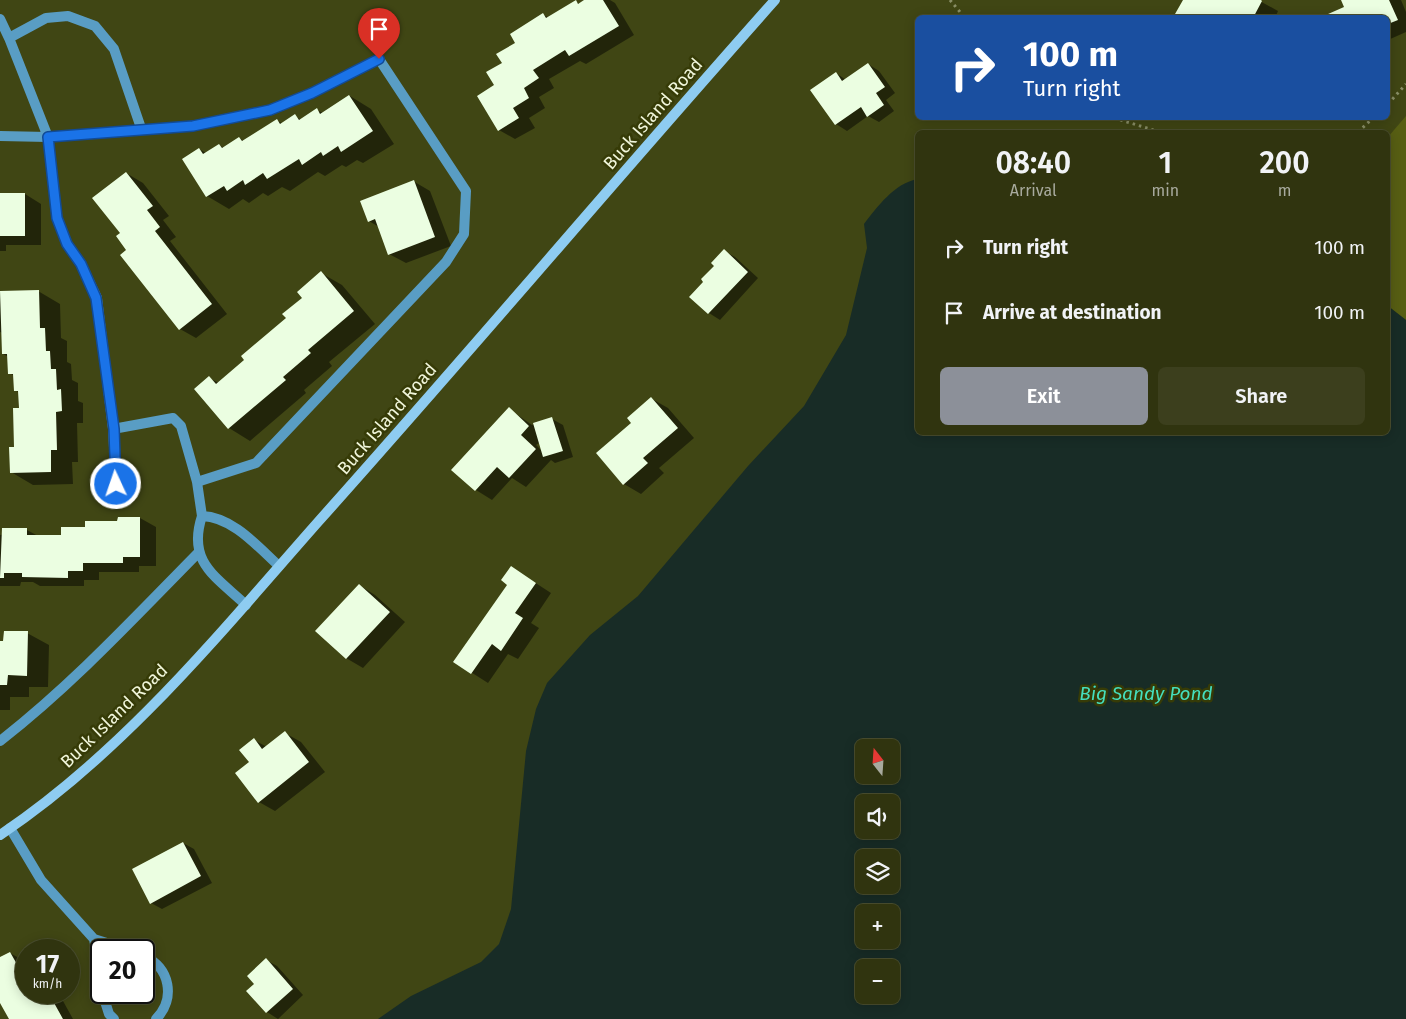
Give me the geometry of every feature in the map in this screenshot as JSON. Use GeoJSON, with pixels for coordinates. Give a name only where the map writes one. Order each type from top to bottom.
{"type":"FeatureCollection","features":[{"type":"Feature","properties":{"kind":"main road","name":"Buck Island Road"},"geometry":{"type":"LineString","coordinates":[[0,835],[64,786],[126,732],[246,604],[555,254],[775,0]]}},
{"type":"Feature","properties":{"kind":"street"},"geometry":{"type":"LineString","coordinates":[[9,38],[46,18],[68,16],[95,26],[114,49],[141,128]]}},
{"type":"Feature","properties":{"kind":"street"},"geometry":{"type":"LineString","coordinates":[[0,19],[48,137],[57,218],[67,244],[81,264],[96,298],[114,429],[116,484]]}},
{"type":"Feature","properties":{"kind":"street"},"geometry":{"type":"LineString","coordinates":[[0,136],[48,137],[141,128],[193,126],[270,110],[312,93],[379,59],[466,191],[464,234],[446,262],[256,463],[197,482]]}},
{"type":"Feature","properties":{"kind":"street"},"geometry":{"type":"LineString","coordinates":[[114,429],[173,418],[181,426],[197,482],[202,516],[197,535],[198,553],[205,567],[246,604]]}},
{"type":"Feature","properties":{"kind":"street"},"geometry":{"type":"LineString","coordinates":[[202,516],[215,516],[230,525],[279,566]]}},
{"type":"Feature","properties":{"kind":"street"},"geometry":{"type":"LineString","coordinates":[[0,741],[34,714],[88,664],[198,553]]}},
{"type":"Feature","properties":{"kind":"street"},"geometry":{"type":"LineString","coordinates":[[10,828],[41,880],[94,939]]}},
{"type":"Feature","properties":{"kind":"street"},"geometry":{"type":"LineString","coordinates":[[155,961],[166,977],[168,992],[161,1014],[156,1019]]}},
{"type":"Feature","properties":{"kind":"street"},"geometry":{"type":"LineString","coordinates":[[106,1004],[109,1014],[114,1019]]}},
{"type":"Feature","properties":{"kind":"path"},"geometry":{"type":"LineString","coordinates":[[950,0],[963,15]]}},
{"type":"Feature","properties":{"kind":"path"},"geometry":{"type":"LineString","coordinates":[[1390,102],[1406,84]]}},
{"type":"Feature","properties":{"kind":"path"},"geometry":{"type":"LineString","coordinates":[[1121,120],[1153,130]]}},
{"type":"Feature","properties":{"kind":"path"},"geometry":{"type":"LineString","coordinates":[[1360,130],[1372,120]]}},
{"type":"Feature","properties":{"kind":"green space"},"geometry":{"type":"Polygon","coordinates":[[[1406,116],[1406,320],[1390,308],[1390,135],[1406,116]]]}},
{"type":"Feature","properties":{"kind":"water","name":"Big Sandy Pond"},"geometry":{"type":"Polygon","coordinates":[[[915,180],[915,435],[1390,435],[1390,308],[1406,320],[1406,1019],[378,1019],[411,996],[481,962],[499,944],[511,909],[526,751],[536,709],[547,683],[590,635],[638,596],[748,466],[804,406],[846,335],[867,248],[864,224],[894,191],[915,180]]]}},
{"type":"Feature","properties":{"kind":"building"},"geometry":{"type":"Polygon","coordinates":[[[576,0],[578,4],[584,0],[603,0],[619,26],[569,56],[565,50],[533,70],[539,78],[524,88],[529,98],[513,108],[519,118],[498,131],[477,96],[494,85],[486,72],[502,63],[496,54],[515,43],[510,34],[543,13],[546,18],[576,0]]]}},
{"type":"Feature","properties":{"kind":"building"},"geometry":{"type":"Polygon","coordinates":[[[1183,0],[1262,1],[1255,15],[1175,14],[1183,0]]]}},
{"type":"Feature","properties":{"kind":"building"},"geometry":{"type":"Polygon","coordinates":[[[1341,0],[1389,0],[1398,20],[1390,23],[1390,15],[1326,15],[1344,7],[1341,0]]]}},
{"type":"Feature","properties":{"kind":"building"},"geometry":{"type":"Polygon","coordinates":[[[868,63],[885,87],[876,93],[884,105],[867,117],[861,107],[835,125],[810,90],[836,72],[842,81],[868,63]]]}},
{"type":"Feature","properties":{"kind":"building"},"geometry":{"type":"Polygon","coordinates":[[[349,95],[373,131],[341,152],[338,146],[323,156],[321,152],[302,165],[299,159],[267,179],[263,173],[245,185],[243,180],[227,191],[224,186],[206,197],[182,159],[199,148],[203,154],[219,144],[222,148],[239,137],[242,141],[277,119],[280,124],[295,114],[299,120],[317,108],[320,114],[349,95]]]}},
{"type":"Feature","properties":{"kind":"building"},"geometry":{"type":"Polygon","coordinates":[[[126,172],[153,206],[147,210],[160,227],[155,231],[212,304],[179,330],[120,255],[126,250],[116,236],[120,233],[92,198],[126,172]]]}},
{"type":"Feature","properties":{"kind":"building"},"geometry":{"type":"Polygon","coordinates":[[[414,180],[435,237],[388,255],[375,219],[368,222],[360,201],[414,180]]]}},
{"type":"Feature","properties":{"kind":"building"},"geometry":{"type":"Polygon","coordinates":[[[0,193],[25,193],[25,236],[0,236],[0,193]]]}},
{"type":"Feature","properties":{"kind":"building"},"geometry":{"type":"Polygon","coordinates":[[[724,249],[748,272],[708,314],[689,297],[703,282],[701,279],[714,266],[711,263],[724,249]]]}},
{"type":"Feature","properties":{"kind":"building"},"geometry":{"type":"Polygon","coordinates":[[[321,271],[354,311],[308,350],[311,353],[283,377],[286,380],[228,429],[194,389],[209,376],[216,384],[244,360],[241,356],[286,318],[282,314],[302,298],[297,292],[321,271]]]}},
{"type":"Feature","properties":{"kind":"building"},"geometry":{"type":"Polygon","coordinates":[[[39,290],[40,328],[45,328],[46,351],[50,351],[51,369],[56,369],[57,390],[61,389],[62,411],[56,412],[57,450],[51,450],[51,472],[10,473],[9,447],[14,447],[13,408],[19,408],[18,391],[14,391],[13,374],[8,374],[7,354],[2,354],[0,291],[39,290]]]}},
{"type":"Feature","properties":{"kind":"building"},"geometry":{"type":"Polygon","coordinates":[[[651,397],[678,428],[643,458],[648,463],[623,485],[596,453],[631,423],[627,418],[651,397]]]}},
{"type":"Feature","properties":{"kind":"building"},"geometry":{"type":"Polygon","coordinates":[[[509,407],[529,426],[521,435],[536,449],[509,478],[497,467],[475,491],[451,470],[509,407]]]}},
{"type":"Feature","properties":{"kind":"building"},"geometry":{"type":"Polygon","coordinates":[[[552,417],[563,451],[543,457],[533,423],[552,417]]]}},
{"type":"Feature","properties":{"kind":"building"},"geometry":{"type":"Polygon","coordinates":[[[118,517],[140,517],[140,557],[123,557],[123,563],[83,563],[83,571],[68,571],[68,578],[22,577],[22,573],[4,573],[4,578],[0,578],[2,528],[27,528],[27,535],[61,535],[61,527],[85,527],[85,521],[117,521],[118,517]]]}},
{"type":"Feature","properties":{"kind":"building"},"geometry":{"type":"Polygon","coordinates":[[[511,566],[536,583],[515,613],[523,618],[501,651],[492,644],[471,674],[453,662],[507,585],[501,580],[511,566]]]}},
{"type":"Feature","properties":{"kind":"building"},"geometry":{"type":"Polygon","coordinates":[[[359,584],[390,612],[346,659],[315,631],[359,584]]]}},
{"type":"Feature","properties":{"kind":"building"},"geometry":{"type":"Polygon","coordinates":[[[4,631],[28,631],[27,676],[8,675],[7,685],[0,685],[0,641],[3,641],[4,631]]]}},
{"type":"Feature","properties":{"kind":"building"},"geometry":{"type":"Polygon","coordinates":[[[285,731],[309,762],[258,803],[235,773],[249,762],[239,750],[254,738],[262,749],[285,731]]]}},
{"type":"Feature","properties":{"kind":"building"},"geometry":{"type":"Polygon","coordinates":[[[183,842],[201,876],[150,904],[132,869],[183,842]]]}},
{"type":"Feature","properties":{"kind":"building"},"geometry":{"type":"Polygon","coordinates":[[[10,952],[15,961],[15,1004],[55,1004],[63,1019],[9,1019],[0,1003],[0,957],[10,952]]]}},
{"type":"Feature","properties":{"kind":"building"},"geometry":{"type":"Polygon","coordinates":[[[266,958],[293,989],[266,1013],[246,991],[254,984],[247,976],[266,958]]]}},
{"type":"Feature","properties":{"kind":"route"},"geometry":{"type":"LineString","coordinates":[[116,484],[114,429],[106,356],[96,298],[81,264],[67,244],[57,218],[48,137],[141,128],[193,126],[270,110],[312,93],[379,59]]}}]}
